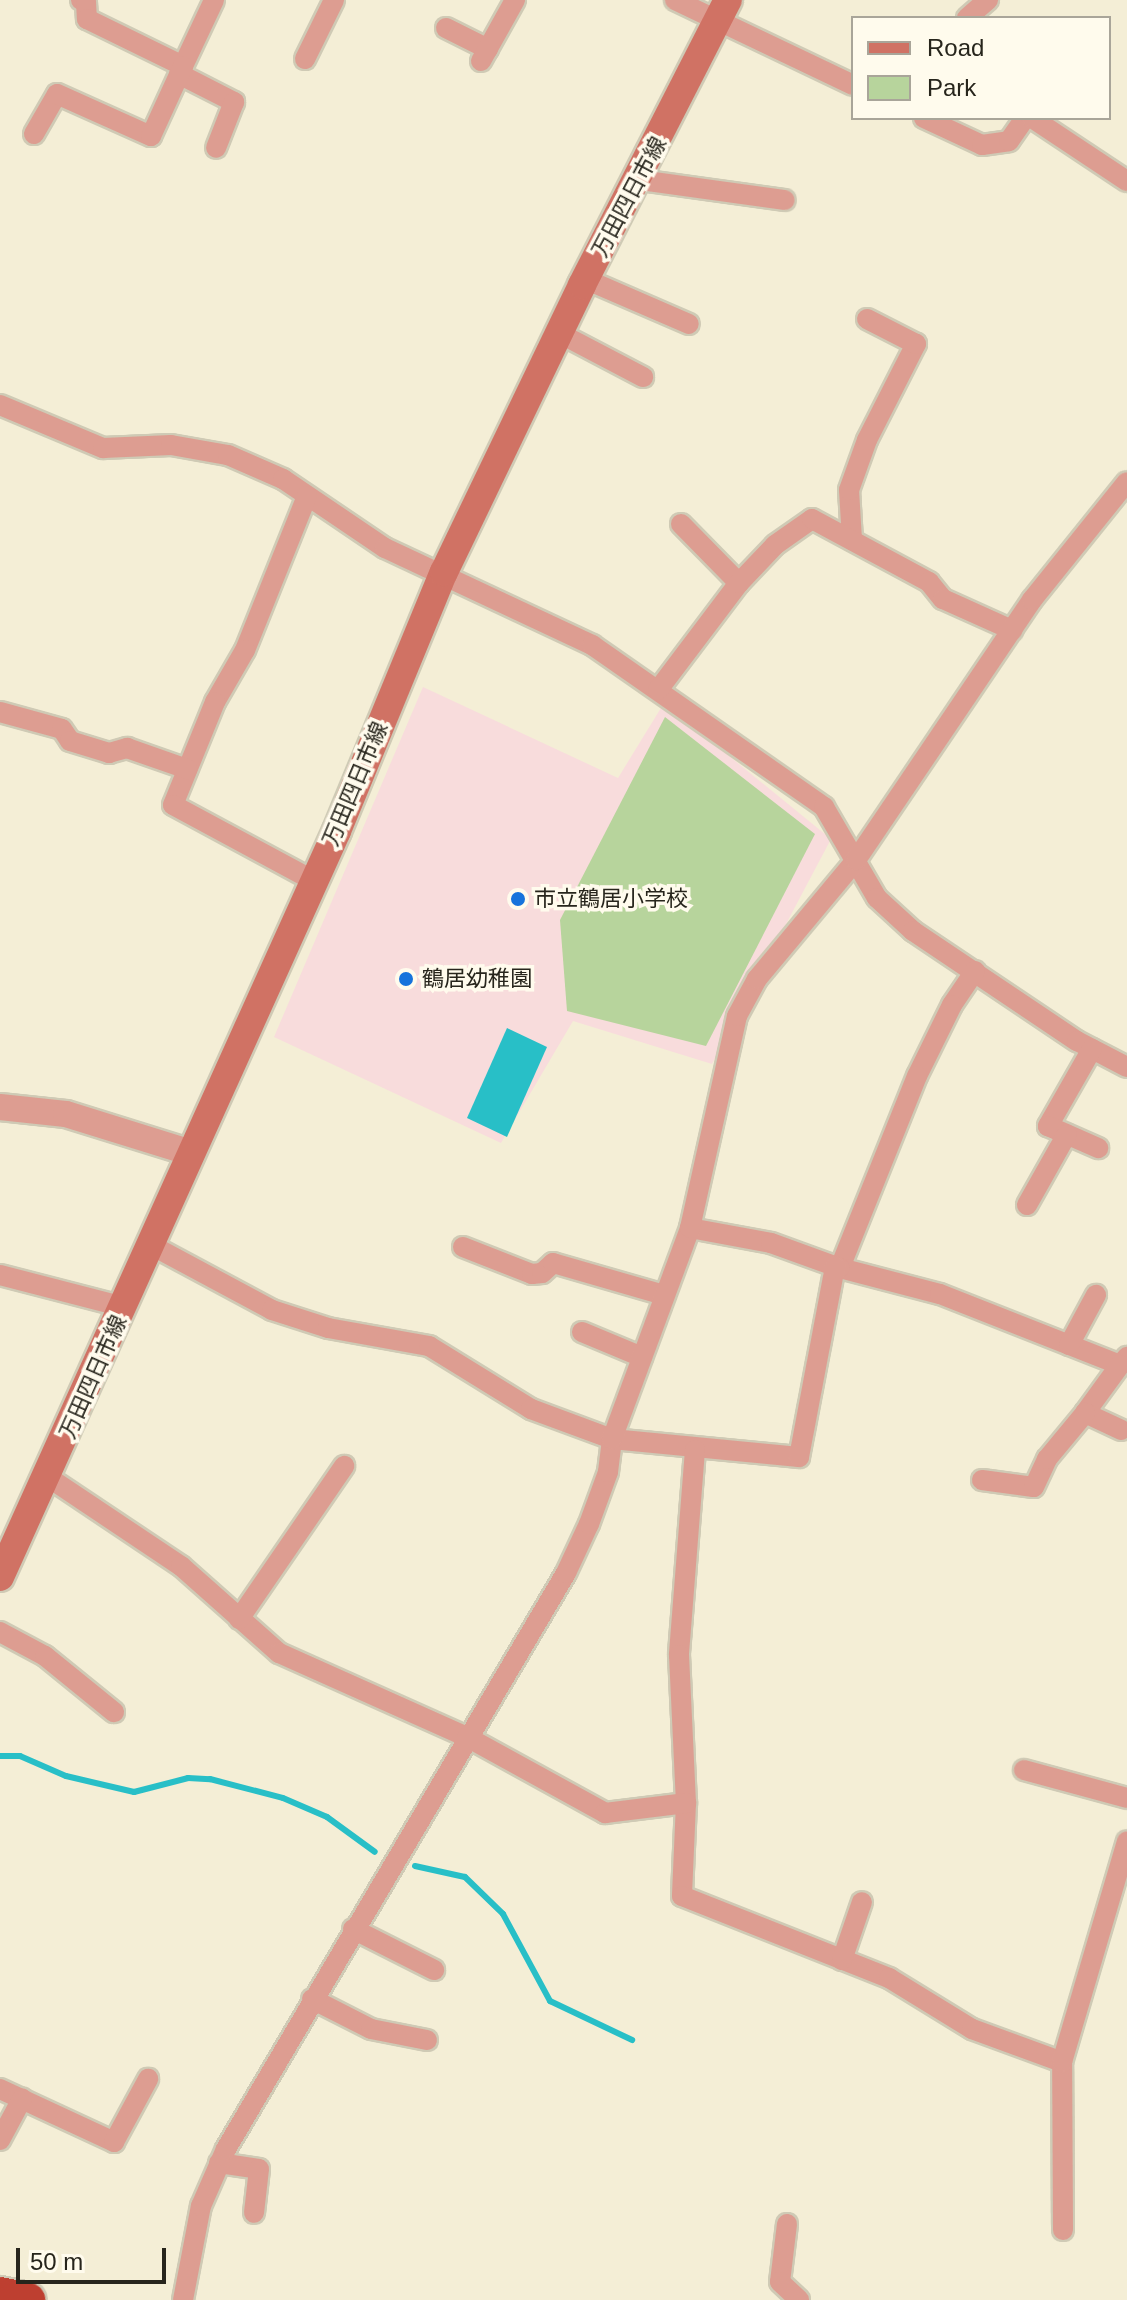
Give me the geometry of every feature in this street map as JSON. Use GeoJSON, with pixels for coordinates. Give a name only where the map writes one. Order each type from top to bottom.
{"type":"FeatureCollection","features":[{"type":"Feature","properties":{"kind":"highway"},"geometry":{"type":"LineString","coordinates":[[0,2294],[28,2300]]}},
{"type":"Feature","properties":{"kind":"main road","name":"万田四日市線"},"geometry":{"type":"LineString","coordinates":[[0,1577],[48,1477],[314,881],[444,572],[585,279],[640,180],[723,10]]}},
{"type":"Feature","properties":{"kind":"street"},"geometry":{"type":"LineString","coordinates":[[34,134],[57,94],[151,136],[214,0]]}},
{"type":"Feature","properties":{"kind":"street"},"geometry":{"type":"LineString","coordinates":[[305,59],[334,0]]}},
{"type":"Feature","properties":{"kind":"street"},"geometry":{"type":"LineString","coordinates":[[446,28],[484,55],[515,0]]}},
{"type":"Feature","properties":{"kind":"street"},"geometry":{"type":"LineString","coordinates":[[675,0],[723,10],[851,84]]}},
{"type":"Feature","properties":{"kind":"street"},"geometry":{"type":"LineString","coordinates":[[969,16],[988,0]]}},
{"type":"Feature","properties":{"kind":"street"},"geometry":{"type":"LineString","coordinates":[[85,1],[87,19],[234,102],[216,148]]}},
{"type":"Feature","properties":{"kind":"street"},"geometry":{"type":"LineString","coordinates":[[928,120],[982,145],[1009,141],[1024,120]]}},
{"type":"Feature","properties":{"kind":"street"},"geometry":{"type":"LineString","coordinates":[[1035,120],[1127,181]]}},
{"type":"Feature","properties":{"kind":"street"},"geometry":{"type":"LineString","coordinates":[[640,180],[785,200]]}},
{"type":"Feature","properties":{"kind":"street"},"geometry":{"type":"LineString","coordinates":[[585,279],[689,324]]}},
{"type":"Feature","properties":{"kind":"street"},"geometry":{"type":"LineString","coordinates":[[852,540],[849,490],[867,440],[916,344],[867,319]]}},
{"type":"Feature","properties":{"kind":"street"},"geometry":{"type":"LineString","coordinates":[[559,333],[643,377]]}},
{"type":"Feature","properties":{"kind":"street"},"geometry":{"type":"LineString","coordinates":[[0,405],[103,448],[171,445],[228,455],[307,496],[385,548],[444,572],[592,645],[824,807],[877,898],[913,931],[1092,1049],[1127,1067]]}},
{"type":"Feature","properties":{"kind":"street"},"geometry":{"type":"LineString","coordinates":[[183,2300],[201,2206],[219,2163],[353,1929],[566,1573],[608,1472],[612,1439],[690,1228],[737,1016],[757,979],[856,860],[1012,630],[1127,482]]}},
{"type":"Feature","properties":{"kind":"street"},"geometry":{"type":"LineString","coordinates":[[307,496],[245,650],[215,702],[173,805],[314,881]]}},
{"type":"Feature","properties":{"kind":"street"},"geometry":{"type":"LineString","coordinates":[[658,690],[739,583],[775,545],[812,519],[929,582],[943,599],[1012,630]]}},
{"type":"Feature","properties":{"kind":"street"},"geometry":{"type":"LineString","coordinates":[[681,524],[739,583]]}},
{"type":"Feature","properties":{"kind":"street"},"geometry":{"type":"LineString","coordinates":[[0,712],[62,729],[70,741],[109,753],[127,748],[187,769]]}},
{"type":"Feature","properties":{"kind":"street"},"geometry":{"type":"LineString","coordinates":[[151,1245],[272,1310],[328,1328],[429,1346],[531,1409],[612,1439],[695,1450],[799,1457],[837,1267],[917,1076],[952,1005],[975,971]]}},
{"type":"Feature","properties":{"kind":"street"},"geometry":{"type":"LineString","coordinates":[[1092,1049],[1048,1126],[1098,1148]]}},
{"type":"Feature","properties":{"kind":"street"},"geometry":{"type":"LineString","coordinates":[[0,1107],[66,1114],[191,1153]]}},
{"type":"Feature","properties":{"kind":"street"},"geometry":{"type":"LineString","coordinates":[[1027,1205],[1067,1134]]}},
{"type":"Feature","properties":{"kind":"street"},"geometry":{"type":"LineString","coordinates":[[690,1228],[771,1243],[837,1267],[940,1294],[1069,1345],[1123,1361],[1047,1459],[1034,1487],[982,1480]]}},
{"type":"Feature","properties":{"kind":"street"},"geometry":{"type":"LineString","coordinates":[[463,1247],[532,1274],[542,1273],[553,1263],[664,1295]]}},
{"type":"Feature","properties":{"kind":"street"},"geometry":{"type":"LineString","coordinates":[[0,1275],[124,1307]]}},
{"type":"Feature","properties":{"kind":"street"},"geometry":{"type":"LineString","coordinates":[[1069,1345],[1096,1295]]}},
{"type":"Feature","properties":{"kind":"street"},"geometry":{"type":"LineString","coordinates":[[582,1332],[642,1357]]}},
{"type":"Feature","properties":{"kind":"street"},"geometry":{"type":"LineString","coordinates":[[1085,1413],[1121,1430]]}},
{"type":"Feature","properties":{"kind":"street"},"geometry":{"type":"LineString","coordinates":[[695,1450],[679,1655],[686,1803],[682,1896],[889,1978],[972,2029],[1062,2062]]}},
{"type":"Feature","properties":{"kind":"street"},"geometry":{"type":"LineString","coordinates":[[239,1619],[344,1466]]}},
{"type":"Feature","properties":{"kind":"street"},"geometry":{"type":"LineString","coordinates":[[48,1477],[181,1566],[279,1653],[467,1737],[605,1813],[686,1803]]}},
{"type":"Feature","properties":{"kind":"street"},"geometry":{"type":"LineString","coordinates":[[0,1632],[78,1679],[114,1712]]}},
{"type":"Feature","properties":{"kind":"street"},"geometry":{"type":"LineString","coordinates":[[1024,1770],[1127,1798]]}},
{"type":"Feature","properties":{"kind":"street"},"geometry":{"type":"LineString","coordinates":[[1063,2230],[1062,2062],[1127,1841]]}},
{"type":"Feature","properties":{"kind":"street"},"geometry":{"type":"LineString","coordinates":[[842,1960],[862,1902]]}},
{"type":"Feature","properties":{"kind":"street"},"geometry":{"type":"LineString","coordinates":[[353,1929],[434,1970]]}},
{"type":"Feature","properties":{"kind":"street"},"geometry":{"type":"LineString","coordinates":[[312,1999],[371,2029],[427,2040]]}},
{"type":"Feature","properties":{"kind":"street"},"geometry":{"type":"LineString","coordinates":[[0,2089],[114,2142],[148,2079]]}},
{"type":"Feature","properties":{"kind":"street"},"geometry":{"type":"LineString","coordinates":[[0,2140],[22,2099]]}},
{"type":"Feature","properties":{"kind":"street"},"geometry":{"type":"LineString","coordinates":[[219,2163],[259,2169],[254,2213]]}},
{"type":"Feature","properties":{"kind":"street"},"geometry":{"type":"LineString","coordinates":[[787,2224],[780,2282],[799,2300]]}},
{"type":"Feature","properties":{"kind":"shaded area"},"geometry":{"type":"Polygon","coordinates":[[[423,687],[618,778],[664,703],[831,839],[712,1064],[573,1021],[501,1143],[274,1037],[423,687]]]}},
{"type":"Feature","properties":{"kind":"green space"},"geometry":{"type":"Polygon","coordinates":[[[665,717],[815,834],[706,1046],[567,1011],[560,920],[665,717]]]}},
{"type":"Feature","properties":{"kind":"water"},"geometry":{"type":"Polygon","coordinates":[[[507,1028],[547,1047],[507,1137],[467,1118],[507,1028]]]}},
{"type":"Feature","properties":{"kind":"waterway"},"geometry":{"type":"LineString","coordinates":[[0,1756],[20,1756],[66,1776],[134,1792],[188,1778],[210,1779],[283,1798],[327,1817],[375,1852]]}},
{"type":"Feature","properties":{"kind":"waterway"},"geometry":{"type":"LineString","coordinates":[[415,1866],[465,1877],[503,1914],[550,2001],[632,2040]]}},
{"type":"Feature","properties":{"kind":"place","name":"市立鶴居小学校"},"geometry":{"type":"Point","coordinates":[518,899]}},
{"type":"Feature","properties":{"kind":"place","name":"鶴居幼稚園"},"geometry":{"type":"Point","coordinates":[406,979]}}]}
